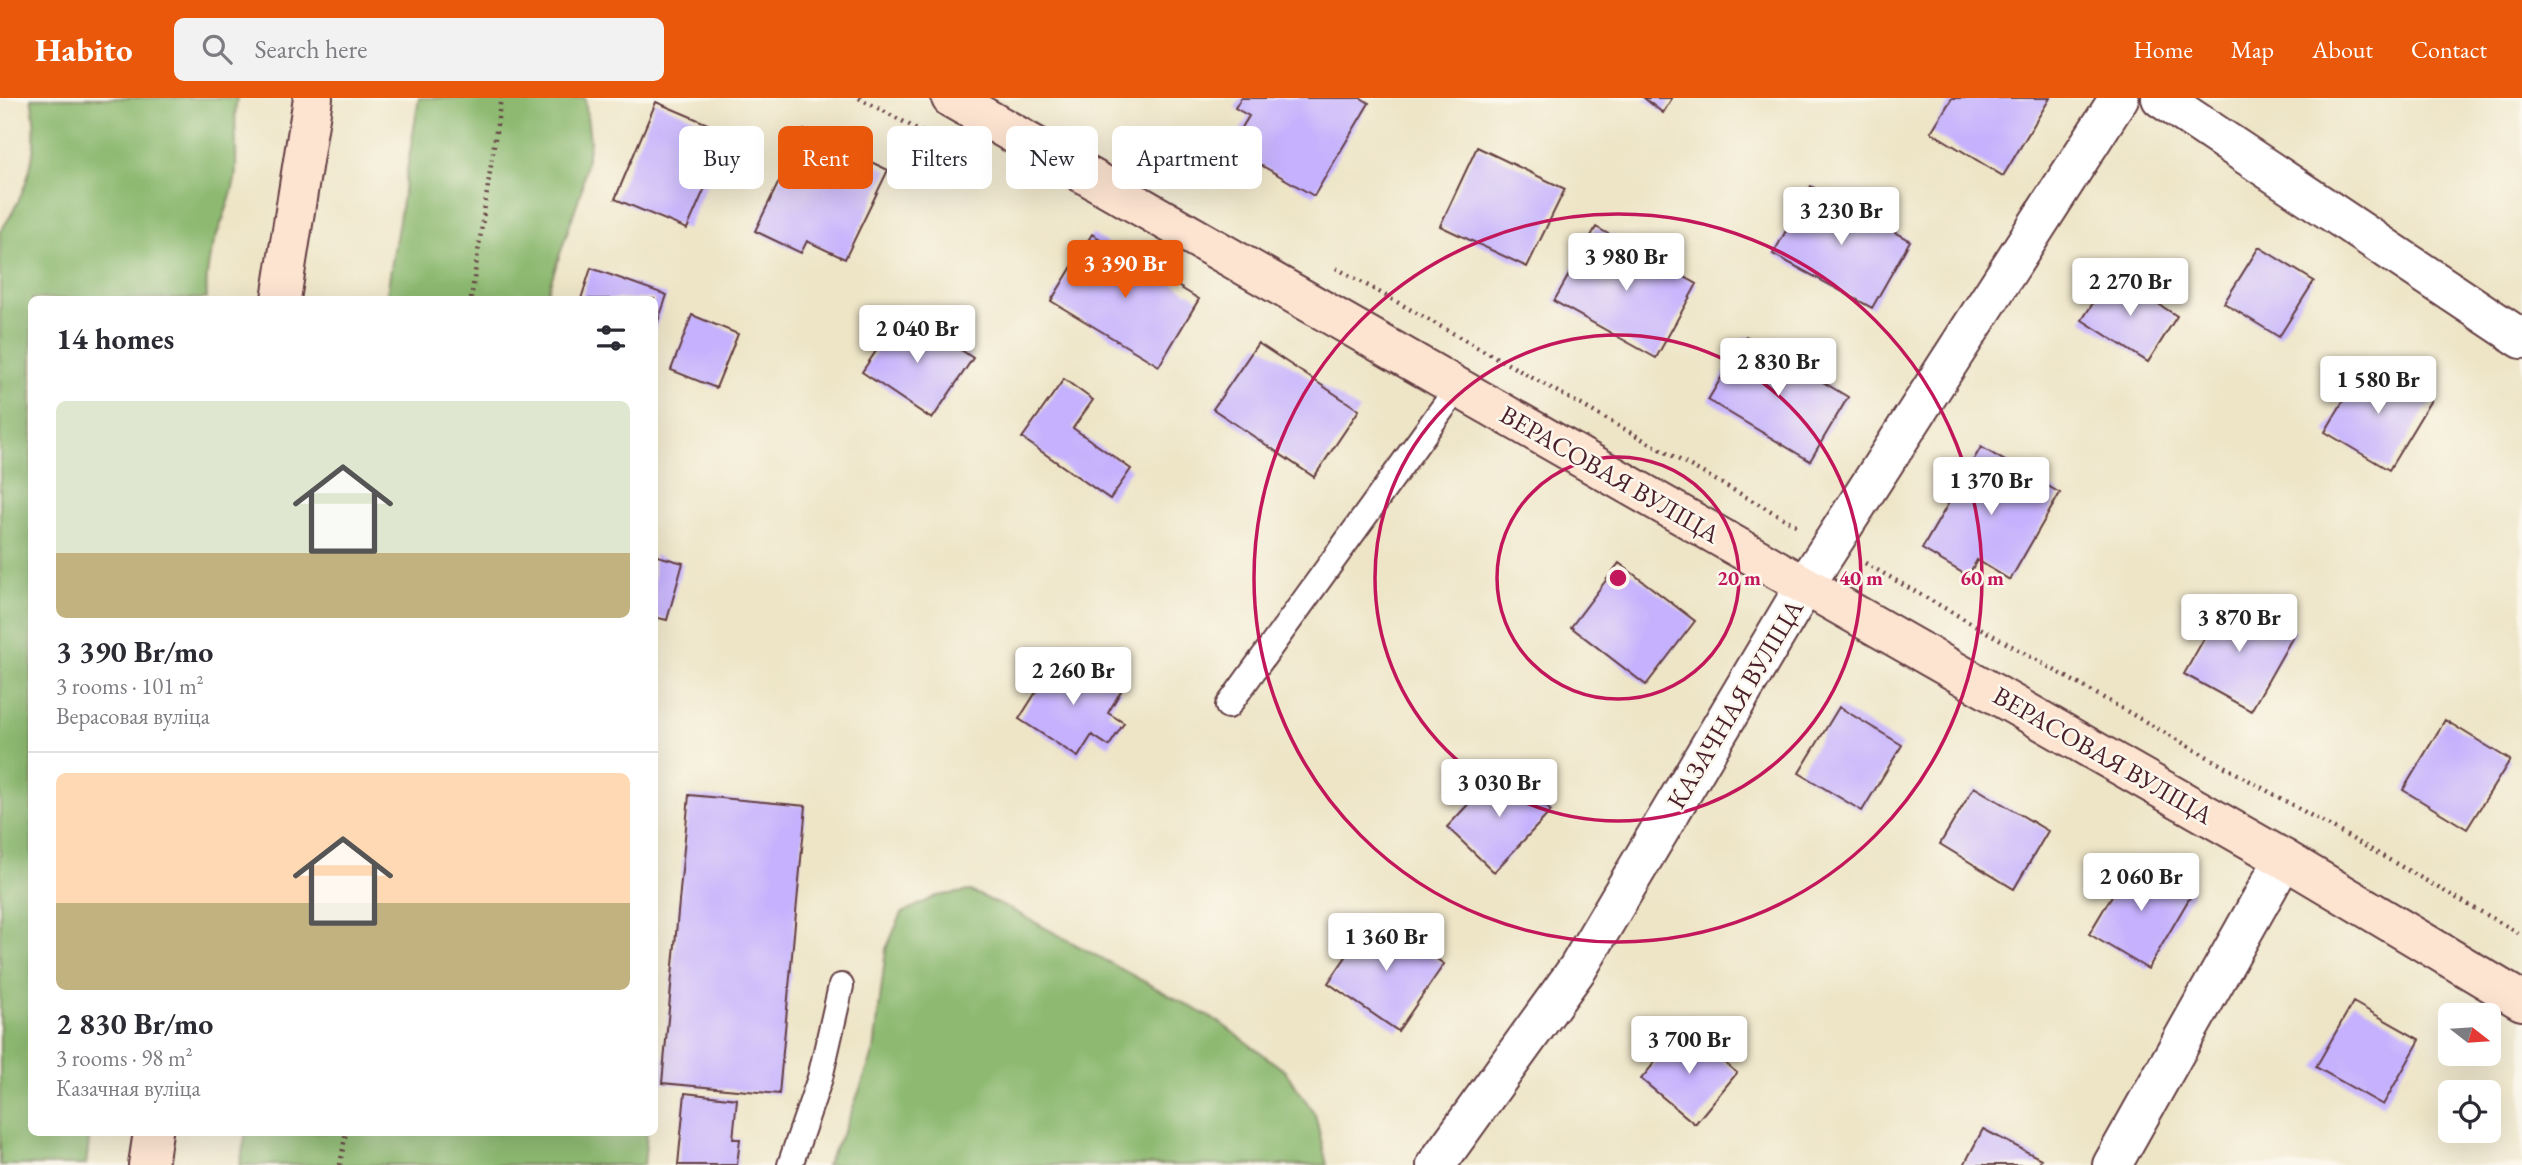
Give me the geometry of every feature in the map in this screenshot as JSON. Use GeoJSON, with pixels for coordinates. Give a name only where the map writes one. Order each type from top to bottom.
{"type":"FeatureCollection","features":[{"type":"Feature","properties":{"kind":"street"},"geometry":{"type":"LineString","coordinates":[[281,296],[313,98]]}},
{"type":"Feature","properties":{"kind":"street","name":"ВЕРАСОВАЯ ВУЛІЦА"},"geometry":{"type":"LineString","coordinates":[[951,98],[1806,584],[2284,859],[2522,1001]]}},
{"type":"Feature","properties":{"kind":"street","name":"КАЗАЧНАЯ ВУЛІЦА"},"geometry":{"type":"LineString","coordinates":[[1436,1165],[1578,968],[1806,584],[2119,98]]}},
{"type":"Feature","properties":{"kind":"street"},"geometry":{"type":"LineString","coordinates":[[2161,98],[2522,340]]}},
{"type":"Feature","properties":{"kind":"street"},"geometry":{"type":"LineString","coordinates":[[2112,1165],[2284,859]]}},
{"type":"Feature","properties":{"kind":"street"},"geometry":{"type":"LineString","coordinates":[[148,1165],[152,1136]]}},
{"type":"Feature","properties":{"kind":"lane"},"geometry":{"type":"LineString","coordinates":[[1228,706],[1458,387]]}},
{"type":"Feature","properties":{"kind":"lane"},"geometry":{"type":"LineString","coordinates":[[790,1165],[820,1078],[841,986]]}},
{"type":"Feature","properties":{"kind":"path"},"geometry":{"type":"LineString","coordinates":[[471,296],[500,98]]}},
{"type":"Feature","properties":{"kind":"path"},"geometry":{"type":"LineString","coordinates":[[1335,267],[1832,544],[2522,935]]}},
{"type":"Feature","properties":{"kind":"path"},"geometry":{"type":"LineString","coordinates":[[340,1165],[345,1136]]}},
{"type":"Feature","properties":{"kind":"green space"},"geometry":{"type":"Polygon","coordinates":[[[31,98],[237,98],[235,179],[208,264],[207,296],[28,296],[28,1136],[90,1136],[86,1165],[0,1165],[0,232],[18,201],[30,168],[34,116],[31,98]]]}},
{"type":"Feature","properties":{"kind":"green space"},"geometry":{"type":"Polygon","coordinates":[[[419,98],[585,98],[590,141],[581,191],[546,296],[386,296],[419,98]]]}},
{"type":"Feature","properties":{"kind":"green space"},"geometry":{"type":"Polygon","coordinates":[[[970,891],[1012,910],[1219,1022],[1285,1071],[1315,1114],[1327,1165],[826,1165],[845,1129],[874,1051],[886,949],[902,913],[937,896],[970,891]]]}},
{"type":"Feature","properties":{"kind":"green space"},"geometry":{"type":"Polygon","coordinates":[[[245,1136],[647,1136],[644,1165],[240,1165],[245,1136]]]}},
{"type":"Feature","properties":{"kind":"building"},"geometry":{"type":"Polygon","coordinates":[[[1241,98],[1361,98],[1369,103],[1314,196],[1262,166],[1262,126],[1243,126],[1249,116],[1235,108],[1241,98]]]}},
{"type":"Feature","properties":{"kind":"building"},"geometry":{"type":"Polygon","coordinates":[[[1644,98],[1672,98],[1663,113],[1644,98]]]}},
{"type":"Feature","properties":{"kind":"building"},"geometry":{"type":"Polygon","coordinates":[[[1952,98],[2050,98],[2003,176],[1931,132],[1952,98]]]}},
{"type":"Feature","properties":{"kind":"building"},"geometry":{"type":"Polygon","coordinates":[[[656,102],[713,126],[679,126],[679,189],[704,189],[687,229],[615,199],[656,102]]]}},
{"type":"Feature","properties":{"kind":"building"},"geometry":{"type":"Polygon","coordinates":[[[1477,147],[1565,189],[1527,267],[1440,226],[1477,147]]]}},
{"type":"Feature","properties":{"kind":"building"},"geometry":{"type":"Polygon","coordinates":[[[873,163],[887,170],[845,259],[807,241],[801,253],[755,231],[778,184],[778,189],[873,189],[873,163]]]}},
{"type":"Feature","properties":{"kind":"building"},"geometry":{"type":"Polygon","coordinates":[[[1811,186],[1910,241],[1872,308],[1773,254],[1811,186]]]}},
{"type":"Feature","properties":{"kind":"building"},"geometry":{"type":"Polygon","coordinates":[[[1596,227],[1697,284],[1656,358],[1554,301],[1596,227]]]}},
{"type":"Feature","properties":{"kind":"building"},"geometry":{"type":"Polygon","coordinates":[[[1092,234],[1199,299],[1159,366],[1051,301],[1092,234]]]}},
{"type":"Feature","properties":{"kind":"building"},"geometry":{"type":"Polygon","coordinates":[[[2259,247],[2314,281],[2279,337],[2224,303],[2259,247]]]}},
{"type":"Feature","properties":{"kind":"building"},"geometry":{"type":"Polygon","coordinates":[[[591,268],[667,295],[658,321],[658,296],[582,296],[591,268]]]}},
{"type":"Feature","properties":{"kind":"building"},"geometry":{"type":"Polygon","coordinates":[[[2112,274],[2177,316],[2148,362],[2082,320],[2112,274]]]}},
{"type":"Feature","properties":{"kind":"building"},"geometry":{"type":"Polygon","coordinates":[[[903,311],[973,358],[932,419],[862,372],[903,311]]]}},
{"type":"Feature","properties":{"kind":"building"},"geometry":{"type":"Polygon","coordinates":[[[692,315],[738,334],[716,388],[671,370],[692,315]]]}},
{"type":"Feature","properties":{"kind":"building"},"geometry":{"type":"Polygon","coordinates":[[[1746,336],[1848,397],[1810,461],[1708,400],[1746,336]]]}},
{"type":"Feature","properties":{"kind":"building"},"geometry":{"type":"Polygon","coordinates":[[[1258,343],[1359,410],[1314,477],[1213,409],[1258,343]]]}},
{"type":"Feature","properties":{"kind":"building"},"geometry":{"type":"Polygon","coordinates":[[[2366,362],[2431,400],[2389,470],[2325,432],[2366,362]]]}},
{"type":"Feature","properties":{"kind":"building"},"geometry":{"type":"Polygon","coordinates":[[[1064,379],[1093,400],[1073,428],[1131,469],[1110,499],[1022,438],[1064,379]]]}},
{"type":"Feature","properties":{"kind":"building"},"geometry":{"type":"Polygon","coordinates":[[[1981,447],[2060,493],[2010,580],[1977,560],[1968,576],[1922,549],[1981,447]]]}},
{"type":"Feature","properties":{"kind":"building"},"geometry":{"type":"Polygon","coordinates":[[[658,556],[683,563],[667,620],[658,618],[658,556]]]}},
{"type":"Feature","properties":{"kind":"building"},"geometry":{"type":"Polygon","coordinates":[[[1619,563],[1695,621],[1646,685],[1571,627],[1619,563]]]}},
{"type":"Feature","properties":{"kind":"building"},"geometry":{"type":"Polygon","coordinates":[[[2228,596],[2295,633],[2251,711],[2184,674],[2228,596]]]}},
{"type":"Feature","properties":{"kind":"building"},"geometry":{"type":"Polygon","coordinates":[[[1061,653],[1121,691],[1108,713],[1124,723],[1109,746],[1092,735],[1078,757],[1019,719],[1061,653]]]}},
{"type":"Feature","properties":{"kind":"building"},"geometry":{"type":"Polygon","coordinates":[[[1839,707],[1902,745],[1862,811],[1799,773],[1839,707]]]}},
{"type":"Feature","properties":{"kind":"building"},"geometry":{"type":"Polygon","coordinates":[[[2445,720],[2510,760],[2467,829],[2403,790],[2445,720]]]}},
{"type":"Feature","properties":{"kind":"building"},"geometry":{"type":"Polygon","coordinates":[[[1504,766],[1551,811],[1494,872],[1447,827],[1504,766]]]}},
{"type":"Feature","properties":{"kind":"building"},"geometry":{"type":"Polygon","coordinates":[[[1974,787],[2048,831],[2014,889],[1940,844],[1974,787]]]}},
{"type":"Feature","properties":{"kind":"building"},"geometry":{"type":"Polygon","coordinates":[[[689,795],[806,806],[779,1094],[662,1083],[689,795]]]}},
{"type":"Feature","properties":{"kind":"building"},"geometry":{"type":"Polygon","coordinates":[[[2135,857],[2193,892],[2148,969],[2089,934],[2135,857]]]}},
{"type":"Feature","properties":{"kind":"building"},"geometry":{"type":"Polygon","coordinates":[[[1374,916],[1444,964],[1398,1031],[1328,983],[1374,916]]]}},
{"type":"Feature","properties":{"kind":"building"},"geometry":{"type":"Polygon","coordinates":[[[2353,1002],[2420,1040],[2383,1105],[2316,1067],[2353,1002]]]}},
{"type":"Feature","properties":{"kind":"building"},"geometry":{"type":"Polygon","coordinates":[[[1683,1028],[1737,1073],[1695,1124],[1641,1079],[1683,1028]]]}},
{"type":"Feature","properties":{"kind":"building"},"geometry":{"type":"Polygon","coordinates":[[[685,1093],[737,1099],[733,1139],[740,1139],[737,1165],[678,1165],[685,1093]]]}},
{"type":"Feature","properties":{"kind":"building"},"geometry":{"type":"Polygon","coordinates":[[[1983,1129],[2041,1159],[2038,1165],[1964,1165],[1983,1129]]]}}]}
